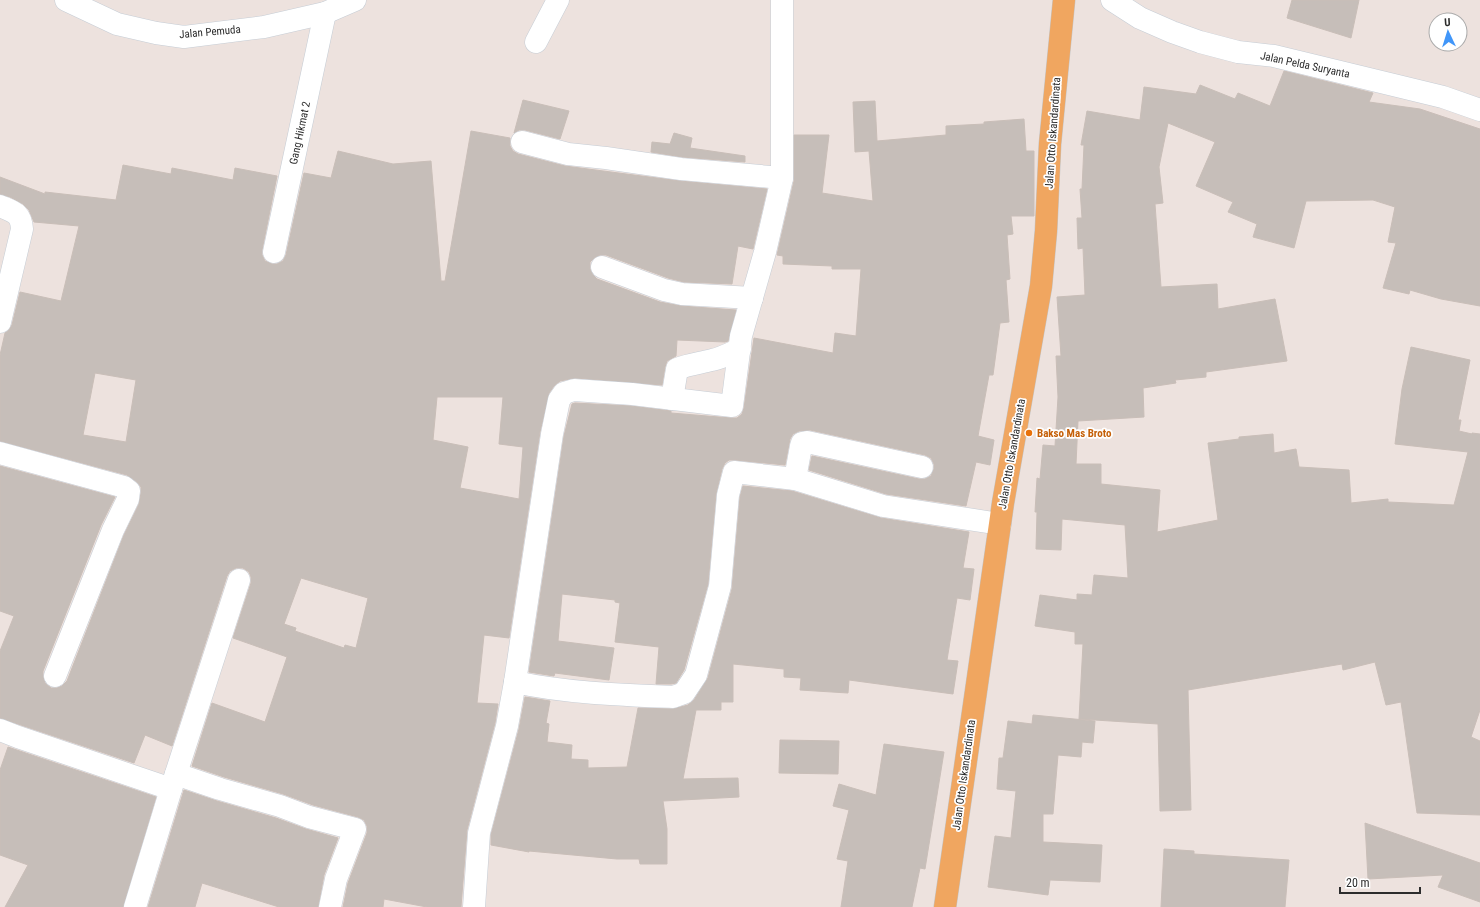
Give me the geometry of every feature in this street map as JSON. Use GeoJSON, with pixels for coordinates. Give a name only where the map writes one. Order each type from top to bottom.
{"type":"FeatureCollection","features":[{"type":"Feature","properties":{"kind":"main road","name":"Jalan Otto Iskandardinata"},"geometry":{"type":"LineString","coordinates":[[945,907],[1000,524],[1041,286],[1046,231],[1050,144],[1064,0]]}},
{"type":"Feature","properties":{"kind":"street","name":"Jalan Pemuda"},"geometry":{"type":"LineString","coordinates":[[66,0],[118,24],[156,33],[184,37],[264,27],[325,13],[355,0]]}},
{"type":"Feature","properties":{"kind":"street"},"geometry":{"type":"LineString","coordinates":[[536,42],[558,0]]}},
{"type":"Feature","properties":{"kind":"street"},"geometry":{"type":"LineString","coordinates":[[474,907],[479,833],[506,726],[515,682],[552,434],[559,400],[564,393],[574,390],[632,394],[732,406],[741,336],[765,252],[782,178],[782,0]]}},
{"type":"Feature","properties":{"kind":"street","name":"Jalan Pelda Suryanta"},"geometry":{"type":"LineString","coordinates":[[1112,0],[1140,18],[1200,42],[1238,52],[1274,56],[1443,97],[1480,110]]}},
{"type":"Feature","properties":{"kind":"street","name":"Gang Hikmat 2"},"geometry":{"type":"LineString","coordinates":[[274,252],[325,13]]}},
{"type":"Feature","properties":{"kind":"street"},"geometry":{"type":"LineString","coordinates":[[522,142],[568,154],[681,169],[782,178]]}},
{"type":"Feature","properties":{"kind":"street"},"geometry":{"type":"LineString","coordinates":[[0,206],[19,216],[22,221],[22,229],[0,322]]}},
{"type":"Feature","properties":{"kind":"street"},"geometry":{"type":"LineString","coordinates":[[602,267],[664,290],[682,294],[752,298]]}},
{"type":"Feature","properties":{"kind":"street"},"geometry":{"type":"LineString","coordinates":[[672,399],[677,369],[713,360],[740,349]]}},
{"type":"Feature","properties":{"kind":"street"},"geometry":{"type":"LineString","coordinates":[[795,479],[801,446],[802,443],[807,442],[922,467]]}},
{"type":"Feature","properties":{"kind":"street"},"geometry":{"type":"LineString","coordinates":[[0,453],[117,485],[128,491],[128,499],[113,530],[55,676]]}},
{"type":"Feature","properties":{"kind":"street"},"geometry":{"type":"LineString","coordinates":[[515,682],[530,686],[593,692],[673,697],[684,693],[696,675],[720,586],[728,495],[732,474],[736,472],[795,479],[883,506],[1000,524]]}},
{"type":"Feature","properties":{"kind":"street"},"geometry":{"type":"LineString","coordinates":[[135,907],[173,782],[240,580]]}},
{"type":"Feature","properties":{"kind":"street"},"geometry":{"type":"LineString","coordinates":[[0,730],[18,737],[173,782],[220,789],[280,806],[309,817],[355,829],[336,879],[330,907]]}},
{"type":"Feature","properties":{"kind":"building"},"geometry":{"type":"Polygon","coordinates":[[[1292,0],[1359,0],[1351,38],[1287,18],[1292,0]]]}},
{"type":"Feature","properties":{"kind":"building"},"geometry":{"type":"Polygon","coordinates":[[[1284,71],[1373,93],[1369,102],[1420,109],[1480,129],[1480,306],[1441,299],[1410,290],[1409,294],[1383,288],[1396,243],[1388,242],[1395,207],[1373,200],[1306,201],[1294,248],[1253,237],[1257,224],[1228,212],[1233,202],[1196,186],[1215,142],[1168,123],[1159,167],[1163,203],[1155,204],[1161,287],[1217,284],[1218,309],[1275,299],[1287,361],[1206,372],[1206,377],[1175,380],[1176,383],[1143,388],[1144,417],[1078,421],[1076,464],[1101,464],[1101,484],[1160,490],[1157,532],[1218,520],[1208,443],[1239,439],[1239,437],[1273,434],[1274,453],[1296,449],[1299,467],[1349,470],[1351,503],[1388,499],[1388,502],[1454,505],[1468,452],[1395,444],[1402,389],[1411,347],[1470,360],[1458,420],[1461,420],[1459,431],[1480,434],[1480,710],[1471,737],[1480,741],[1480,815],[1417,813],[1401,702],[1386,705],[1375,662],[1343,670],[1342,664],[1188,690],[1191,810],[1160,811],[1158,724],[1079,719],[1083,644],[1075,644],[1075,632],[1035,626],[1040,595],[1077,600],[1077,594],[1092,595],[1094,575],[1128,578],[1125,525],[1062,519],[1061,550],[1036,549],[1037,512],[1035,512],[1037,478],[1040,479],[1043,445],[1055,446],[1058,397],[1056,356],[1061,356],[1057,297],[1085,295],[1083,248],[1078,249],[1077,218],[1082,218],[1080,189],[1082,189],[1084,145],[1081,145],[1087,111],[1140,120],[1144,87],[1196,94],[1200,85],[1235,99],[1238,93],[1270,106],[1284,71]]]}},
{"type":"Feature","properties":{"kind":"building"},"geometry":{"type":"Polygon","coordinates":[[[523,100],[569,111],[560,139],[525,130],[519,130],[514,133],[523,100]]]}},
{"type":"Feature","properties":{"kind":"building"},"geometry":{"type":"Polygon","coordinates":[[[875,101],[877,141],[946,135],[946,126],[984,124],[984,122],[1024,119],[1026,151],[1034,151],[1034,216],[1011,216],[1013,234],[1007,235],[1010,279],[1006,280],[1009,322],[1000,323],[993,375],[989,375],[978,436],[994,440],[990,465],[976,462],[966,506],[886,494],[809,470],[812,456],[925,479],[931,476],[934,469],[934,464],[931,458],[925,455],[810,430],[799,431],[793,434],[790,439],[785,465],[729,460],[725,463],[722,469],[716,494],[708,584],[684,670],[676,683],[656,684],[659,647],[615,642],[620,603],[615,602],[615,600],[562,594],[558,641],[614,648],[609,680],[555,673],[554,676],[529,672],[564,436],[572,404],[631,406],[671,411],[671,413],[737,418],[742,414],[744,408],[754,338],[833,353],[835,333],[856,336],[861,269],[832,269],[832,266],[783,264],[783,256],[777,255],[794,181],[794,135],[829,135],[822,193],[873,201],[869,151],[855,152],[853,102],[875,101]]]}},
{"type":"Feature","properties":{"kind":"building"},"geometry":{"type":"Polygon","coordinates":[[[471,131],[510,138],[510,146],[513,151],[518,154],[565,166],[680,181],[767,189],[753,249],[738,246],[732,284],[684,282],[668,278],[606,255],[600,255],[590,262],[590,269],[597,279],[660,302],[681,306],[736,310],[728,341],[677,340],[676,356],[667,361],[662,385],[575,378],[560,381],[549,393],[540,432],[509,638],[484,635],[477,703],[498,704],[495,723],[467,830],[461,907],[427,907],[384,899],[383,907],[343,907],[348,883],[367,833],[367,826],[364,820],[192,766],[212,703],[265,722],[287,657],[233,638],[251,583],[249,572],[243,568],[236,568],[230,571],[227,576],[172,746],[145,735],[134,763],[0,718],[0,651],[14,616],[0,611],[0,466],[115,497],[101,525],[43,671],[45,683],[51,688],[62,686],[67,681],[124,535],[139,504],[141,487],[127,475],[0,441],[0,355],[5,333],[12,325],[20,292],[61,301],[79,226],[34,222],[29,210],[23,204],[10,197],[0,194],[0,177],[45,194],[45,192],[116,200],[123,165],[171,174],[172,168],[233,180],[235,168],[277,176],[262,255],[265,261],[272,264],[277,264],[283,261],[286,255],[304,173],[331,178],[338,151],[393,164],[431,161],[441,281],[445,281],[471,131]],[[95,373],[83,435],[126,442],[136,380],[95,373]],[[437,397],[433,440],[468,447],[460,488],[519,499],[523,447],[499,444],[503,397],[437,397]],[[301,578],[284,624],[296,628],[295,631],[344,648],[345,645],[356,648],[368,598],[301,578]]]}},
{"type":"Feature","properties":{"kind":"building"},"geometry":{"type":"Polygon","coordinates":[[[674,133],[692,138],[690,148],[745,156],[745,162],[682,157],[651,152],[652,142],[670,144],[674,133]]]}},
{"type":"Feature","properties":{"kind":"building"},"geometry":{"type":"Polygon","coordinates":[[[743,486],[792,491],[881,518],[969,532],[963,568],[974,569],[970,600],[957,598],[947,660],[958,661],[953,694],[849,680],[848,693],[800,690],[801,678],[784,677],[784,669],[733,664],[733,702],[721,702],[721,710],[696,710],[683,779],[738,778],[739,797],[663,801],[667,829],[667,864],[640,864],[639,859],[617,859],[529,852],[491,845],[491,835],[519,729],[525,697],[550,701],[546,723],[549,724],[547,742],[572,745],[571,759],[588,760],[588,768],[627,767],[638,708],[673,709],[688,705],[694,700],[708,678],[732,589],[740,497],[743,486]]]}},
{"type":"Feature","properties":{"kind":"building"},"geometry":{"type":"Polygon","coordinates":[[[1033,715],[1095,721],[1093,743],[1082,742],[1081,757],[1058,755],[1053,814],[1043,814],[1043,842],[1102,845],[1100,882],[1050,880],[1048,895],[988,887],[995,836],[1011,838],[1016,791],[997,789],[999,758],[1003,758],[1008,721],[1032,724],[1033,715]]]}},
{"type":"Feature","properties":{"kind":"building"},"geometry":{"type":"Polygon","coordinates":[[[780,740],[839,741],[838,774],[779,773],[780,740]]]}},
{"type":"Feature","properties":{"kind":"building"},"geometry":{"type":"Polygon","coordinates":[[[884,744],[944,752],[925,869],[920,868],[912,907],[841,907],[848,861],[837,859],[849,810],[833,806],[839,784],[876,795],[884,744]]]}},
{"type":"Feature","properties":{"kind":"building"},"geometry":{"type":"Polygon","coordinates":[[[8,747],[156,797],[123,907],[5,907],[28,865],[0,855],[0,770],[8,747]]]}},
{"type":"Feature","properties":{"kind":"building"},"geometry":{"type":"Polygon","coordinates":[[[184,790],[338,838],[324,875],[318,907],[279,907],[202,883],[195,907],[148,907],[184,790]]]}},
{"type":"Feature","properties":{"kind":"building"},"geometry":{"type":"Polygon","coordinates":[[[1365,823],[1480,863],[1480,902],[1438,887],[1443,875],[1368,879],[1365,823]]]}},
{"type":"Feature","properties":{"kind":"building"},"geometry":{"type":"Polygon","coordinates":[[[1164,849],[1194,851],[1194,854],[1289,860],[1285,907],[1161,907],[1164,849]]]}},
{"type":"Feature","properties":{"kind":"place","name":"Bakso Mas Broto"},"geometry":{"type":"Point","coordinates":[1029,433]}}]}
